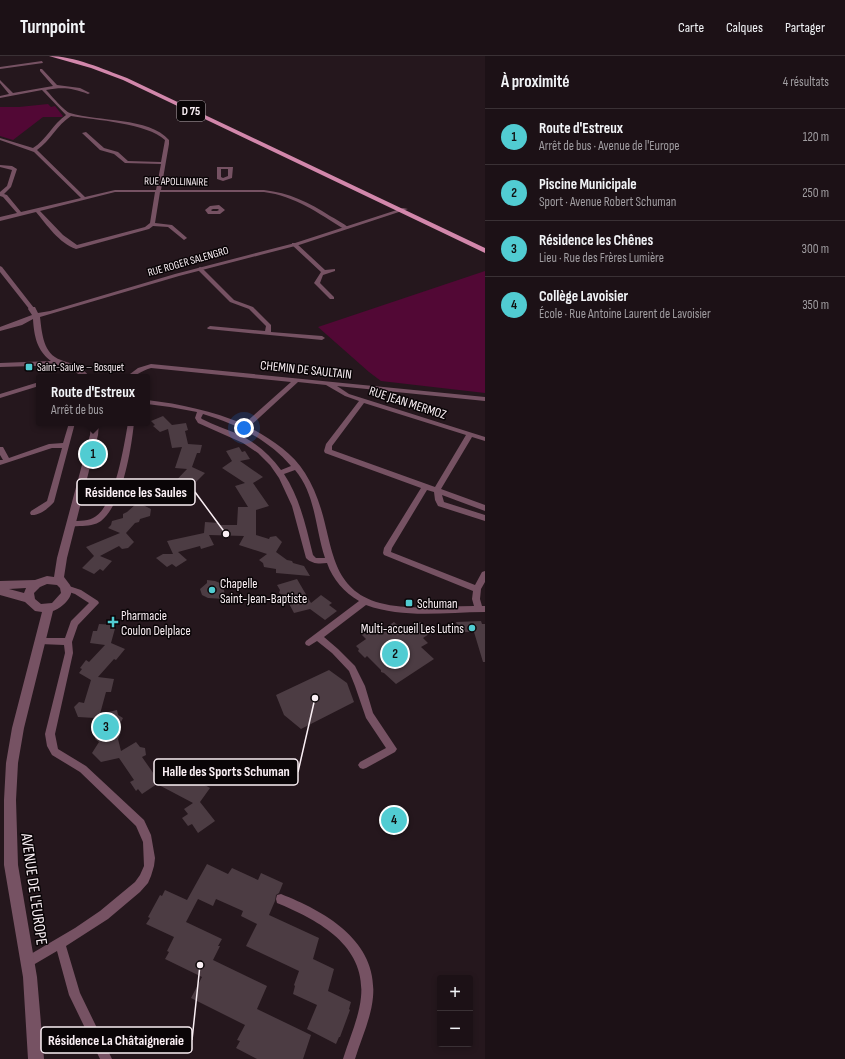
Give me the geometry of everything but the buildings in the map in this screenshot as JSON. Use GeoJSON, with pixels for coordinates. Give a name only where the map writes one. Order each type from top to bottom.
{"type":"FeatureCollection","features":[{"type":"Feature","properties":{"kind":"main road","name":"D 75"},"geometry":{"type":"LineString","coordinates":[[51,56],[81,63],[120,78],[485,248]]}},
{"type":"Feature","properties":{"kind":"main road","name":"D 75"},"geometry":{"type":"LineString","coordinates":[[402,210],[485,251]]}},
{"type":"Feature","properties":{"kind":"street"},"geometry":{"type":"LineString","coordinates":[[30,59],[33,63]]}},
{"type":"Feature","properties":{"kind":"street"},"geometry":{"type":"LineString","coordinates":[[0,68],[42,62]]}},
{"type":"Feature","properties":{"kind":"street"},"geometry":{"type":"LineString","coordinates":[[41,70],[56,87]]}},
{"type":"Feature","properties":{"kind":"street"},"geometry":{"type":"LineString","coordinates":[[0,81],[12,95]]}},
{"type":"Feature","properties":{"kind":"street"},"geometry":{"type":"LineString","coordinates":[[0,97],[62,86],[76,88],[88,93]]}},
{"type":"Feature","properties":{"kind":"street"},"geometry":{"type":"LineString","coordinates":[[44,90],[64,112],[131,124],[150,130],[167,140],[152,224]]}},
{"type":"Feature","properties":{"kind":"street"},"geometry":{"type":"LineString","coordinates":[[33,150],[42,145],[69,114]]}},
{"type":"Feature","properties":{"kind":"street"},"geometry":{"type":"LineString","coordinates":[[84,133],[102,149],[116,153],[127,162],[163,163]]}},
{"type":"Feature","properties":{"kind":"street"},"geometry":{"type":"LineString","coordinates":[[0,139],[39,153],[83,198]]}},
{"type":"Feature","properties":{"kind":"street"},"geometry":{"type":"LineString","coordinates":[[0,166],[15,169],[9,188],[0,195],[4,196],[20,214]]}},
{"type":"Feature","properties":{"kind":"street"},"geometry":{"type":"LineString","coordinates":[[222,198],[223,180]]}},
{"type":"Feature","properties":{"kind":"street","name":"RUE APOLLINAIRE"},"geometry":{"type":"LineString","coordinates":[[0,219],[83,198],[118,191],[264,191],[288,195],[299,199],[346,228]]}},
{"type":"Feature","properties":{"kind":"street"},"geometry":{"type":"LineString","coordinates":[[37,210],[57,232],[71,245],[76,247],[145,229],[152,224],[170,226],[184,238]]}},
{"type":"Feature","properties":{"kind":"street","name":"RUE ROGER SALENGRO"},"geometry":{"type":"LineString","coordinates":[[22,321],[34,312],[51,313],[200,268],[294,244],[402,210]]}},
{"type":"Feature","properties":{"kind":"street"},"geometry":{"type":"LineString","coordinates":[[294,244],[324,272]]}},
{"type":"Feature","properties":{"kind":"street"},"geometry":{"type":"LineString","coordinates":[[200,268],[232,301],[252,309],[269,326],[268,333]]}},
{"type":"Feature","properties":{"kind":"street"},"geometry":{"type":"LineString","coordinates":[[1,270],[34,312],[38,338],[50,357],[54,361],[76,367],[83,374]]}},
{"type":"Feature","properties":{"kind":"street"},"geometry":{"type":"LineString","coordinates":[[332,298],[317,283],[321,274],[333,270]]}},
{"type":"Feature","properties":{"kind":"street"},"geometry":{"type":"LineString","coordinates":[[0,329],[22,321],[32,324],[37,329]]}},
{"type":"Feature","properties":{"kind":"street"},"geometry":{"type":"LineString","coordinates":[[210,328],[322,338]]}},
{"type":"Feature","properties":{"kind":"street"},"geometry":{"type":"LineString","coordinates":[[41,364],[46,362],[50,357]]}},
{"type":"Feature","properties":{"kind":"street"},"geometry":{"type":"LineString","coordinates":[[0,365],[66,364]]}},
{"type":"Feature","properties":{"kind":"street","name":"CHEMIN DE SAULTAIN"},"geometry":{"type":"LineString","coordinates":[[133,374],[148,366],[485,399]]}},
{"type":"Feature","properties":{"kind":"street"},"geometry":{"type":"LineString","coordinates":[[245,427],[297,380]]}},
{"type":"Feature","properties":{"kind":"street","name":"RUE JEAN MERMOZ"},"geometry":{"type":"LineString","coordinates":[[326,383],[341,392],[363,400],[485,439]]}},
{"type":"Feature","properties":{"kind":"street"},"geometry":{"type":"LineString","coordinates":[[0,396],[36,385]]}},
{"type":"Feature","properties":{"kind":"street"},"geometry":{"type":"LineString","coordinates":[[363,400],[328,446],[328,451],[485,508]]}},
{"type":"Feature","properties":{"kind":"street"},"geometry":{"type":"LineString","coordinates":[[150,402],[201,411],[245,427],[266,440],[284,454],[296,467],[308,484],[313,495],[334,574],[341,585],[354,595],[384,608],[396,610],[482,609]]}},
{"type":"Feature","properties":{"kind":"street"},"geometry":{"type":"LineString","coordinates":[[201,411],[198,418],[200,421],[246,442],[258,450],[280,473],[294,498],[309,556],[317,561],[330,560]]}},
{"type":"Feature","properties":{"kind":"street"},"geometry":{"type":"LineString","coordinates":[[34,513],[50,502],[71,426]]}},
{"type":"Feature","properties":{"kind":"street"},"geometry":{"type":"LineString","coordinates":[[0,591],[12,593],[29,599],[35,606],[48,608],[55,606],[62,601],[66,594],[64,585],[59,576],[62,558],[94,435],[95,426]]}},
{"type":"Feature","properties":{"kind":"street"},"geometry":{"type":"LineString","coordinates":[[94,435],[100,426]]}},
{"type":"Feature","properties":{"kind":"street"},"geometry":{"type":"LineString","coordinates":[[71,524],[97,520],[110,505],[118,484],[130,426]]}},
{"type":"Feature","properties":{"kind":"street"},"geometry":{"type":"LineString","coordinates":[[470,434],[437,490],[441,504],[485,518]]}},
{"type":"Feature","properties":{"kind":"street"},"geometry":{"type":"LineString","coordinates":[[0,449],[4,462],[51,446],[66,445]]}},
{"type":"Feature","properties":{"kind":"street"},"geometry":{"type":"LineString","coordinates":[[280,473],[296,467]]}},
{"type":"Feature","properties":{"kind":"street"},"geometry":{"type":"LineString","coordinates":[[426,486],[388,548],[387,553],[477,589]]}},
{"type":"Feature","properties":{"kind":"street"},"geometry":{"type":"LineString","coordinates":[[29,599],[29,592],[56,567],[62,558]]}},
{"type":"Feature","properties":{"kind":"street"},"geometry":{"type":"LineString","coordinates":[[482,609],[476,599],[477,589],[485,574]]}},
{"type":"Feature","properties":{"kind":"street"},"geometry":{"type":"LineString","coordinates":[[0,585],[38,583],[54,580],[78,592],[95,603],[74,623],[68,642],[69,653],[50,734],[52,746],[61,756],[84,769],[137,820],[145,834],[149,860],[144,879],[121,902],[97,921],[28,962]]}},
{"type":"Feature","properties":{"kind":"street"},"geometry":{"type":"LineString","coordinates":[[309,643],[365,601]]}},
{"type":"Feature","properties":{"kind":"street","name":"AVENUE DE L'EUROPE"},"geometry":{"type":"LineString","coordinates":[[36,1059],[32,992],[11,865],[10,800],[12,763],[16,734],[48,608]]}},
{"type":"Feature","properties":{"kind":"street"},"geometry":{"type":"LineString","coordinates":[[318,637],[335,651],[352,669],[360,686],[369,715],[392,749],[363,765]]}},
{"type":"Feature","properties":{"kind":"street"},"geometry":{"type":"LineString","coordinates":[[40,642],[68,642]]}},
{"type":"Feature","properties":{"kind":"street"},"geometry":{"type":"LineString","coordinates":[[281,899],[322,918],[336,929],[354,949],[365,968],[368,983],[367,999],[349,1059]]}},
{"type":"Feature","properties":{"kind":"street"},"geometry":{"type":"LineString","coordinates":[[60,943],[76,995],[106,1059]]}},
{"type":"Feature","properties":{"kind":"shaded area"},"geometry":{"type":"Polygon","coordinates":[[[48,104],[51,107],[55,106],[63,116],[43,117],[13,140],[0,136],[0,107],[48,104]]]}},
{"type":"Feature","properties":{"kind":"shaded area"},"geometry":{"type":"Polygon","coordinates":[[[485,271],[485,393],[381,381],[318,327],[485,271]]]}},
{"type":"Feature","properties":{"kind":"place","name":"Saint-Saulve – Bosquet"},"geometry":{"type":"Point","coordinates":[29,367]}},
{"type":"Feature","properties":{"kind":"place","name":"Route d'Estreux"},"geometry":{"type":"Point","coordinates":[93,454]}},
{"type":"Feature","properties":{"kind":"place","name":"Résidence les Saules"},"geometry":{"type":"Point","coordinates":[226,534]}},
{"type":"Feature","properties":{"kind":"place","name":"Chapelle Saint-Jean-Baptiste"},"geometry":{"type":"Point","coordinates":[212,590]}},
{"type":"Feature","properties":{"kind":"place","name":"Schuman"},"geometry":{"type":"Point","coordinates":[409,603]}},
{"type":"Feature","properties":{"kind":"place","name":"Pharmacie Coulon Delplace"},"geometry":{"type":"Point","coordinates":[113,622]}},
{"type":"Feature","properties":{"kind":"place","name":"Multi-accueil Les Lutins"},"geometry":{"type":"Point","coordinates":[472,628]}},
{"type":"Feature","properties":{"kind":"place","name":"Piscine Municipale"},"geometry":{"type":"Point","coordinates":[395,654]}},
{"type":"Feature","properties":{"kind":"place","name":"Halle des Sports Schuman"},"geometry":{"type":"Point","coordinates":[315,698]}},
{"type":"Feature","properties":{"kind":"place","name":"Résidence les Chênes"},"geometry":{"type":"Point","coordinates":[106,727]}},
{"type":"Feature","properties":{"kind":"place","name":"Collège Lavoisier"},"geometry":{"type":"Point","coordinates":[394,820]}},
{"type":"Feature","properties":{"kind":"place","name":"Résidence La Châtaigneraie"},"geometry":{"type":"Point","coordinates":[200,965]}}]}
